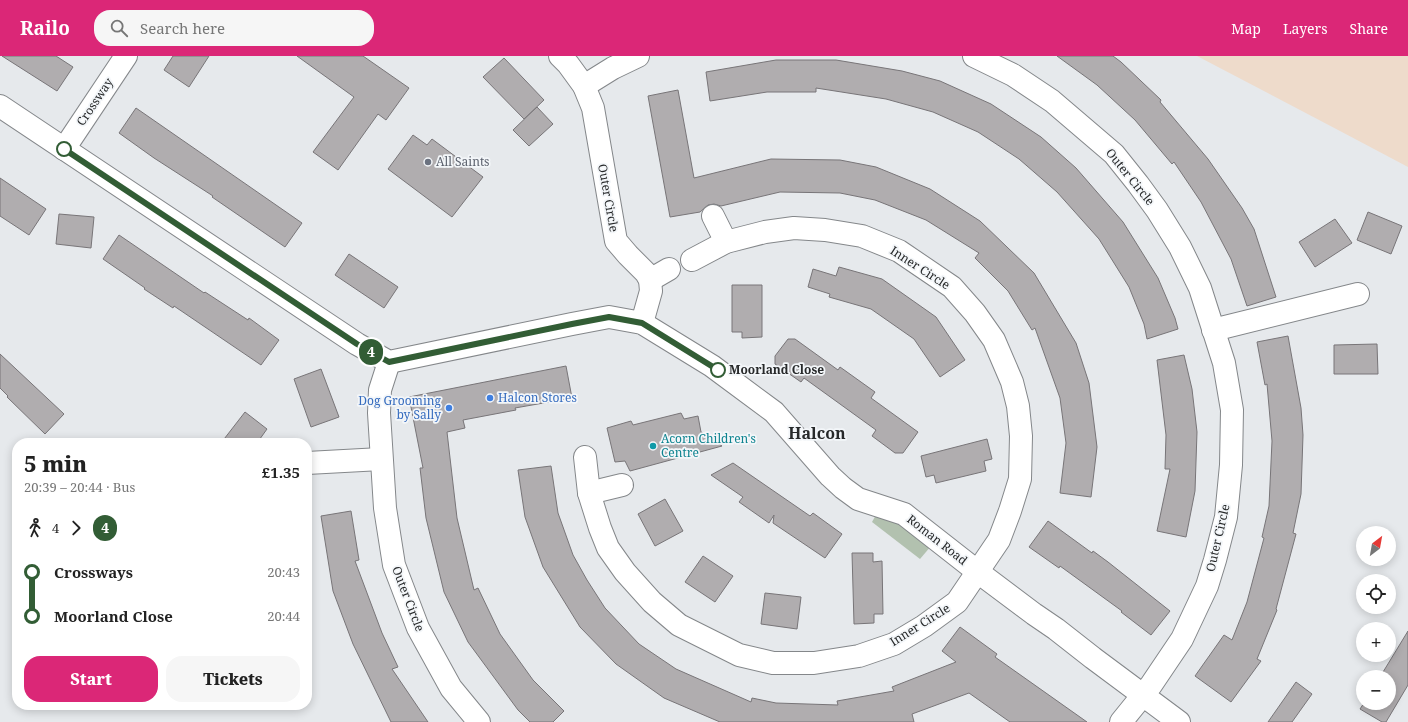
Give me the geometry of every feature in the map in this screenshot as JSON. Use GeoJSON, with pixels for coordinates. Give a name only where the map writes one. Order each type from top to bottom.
{"type":"FeatureCollection","features":[{"type":"Feature","properties":{"kind":"street","name":"Crossway"},"geometry":{"type":"LineString","coordinates":[[64,149],[126,56]]}},
{"type":"Feature","properties":{"kind":"street","name":"Outer Circle"},"geometry":{"type":"LineString","coordinates":[[560,56],[568,64],[584,86],[593,108],[616,241],[628,256],[646,273],[650,280]]}},
{"type":"Feature","properties":{"kind":"street"},"geometry":{"type":"LineString","coordinates":[[584,86],[613,68],[638,56]]}},
{"type":"Feature","properties":{"kind":"street","name":"Outer Circle"},"geometry":{"type":"LineString","coordinates":[[974,56],[1013,76],[1052,101],[1114,154],[1157,210],[1180,247],[1200,288],[1224,363],[1232,410],[1231,465],[1226,517],[1207,586],[1182,639],[1143,696],[1121,722]]}},
{"type":"Feature","properties":{"kind":"street"},"geometry":{"type":"LineString","coordinates":[[0,106],[357,344],[389,362]]}},
{"type":"Feature","properties":{"kind":"street"},"geometry":{"type":"LineString","coordinates":[[713,216],[726,242]]}},
{"type":"Feature","properties":{"kind":"street","name":"Inner Circle"},"geometry":{"type":"LineString","coordinates":[[585,457],[589,493],[608,548],[625,572],[652,602],[679,625],[715,644],[739,655],[772,663],[814,663],[852,658],[894,644],[924,626],[957,602],[999,540],[1020,479],[1022,436],[1018,406],[1012,382],[994,340],[975,313],[952,287],[899,251],[862,236],[825,230],[794,228],[764,232],[726,242],[692,260]]}},
{"type":"Feature","properties":{"kind":"street"},"geometry":{"type":"LineString","coordinates":[[642,323],[651,291],[650,280],[669,269]]}},
{"type":"Feature","properties":{"kind":"street"},"geometry":{"type":"LineString","coordinates":[[1214,330],[1358,294]]}},
{"type":"Feature","properties":{"kind":"street","name":"Roman Road"},"geometry":{"type":"LineString","coordinates":[[389,362],[609,317],[642,323],[712,366],[774,412],[830,476],[843,488],[858,499],[904,514],[978,572],[1179,722]]}},
{"type":"Feature","properties":{"kind":"street","name":"Outer Circle"},"geometry":{"type":"LineString","coordinates":[[389,362],[380,390],[379,413],[385,508],[394,565],[418,628],[451,688],[479,722]]}},
{"type":"Feature","properties":{"kind":"street"},"geometry":{"type":"LineString","coordinates":[[312,463],[381,459]]}},
{"type":"Feature","properties":{"kind":"street"},"geometry":{"type":"LineString","coordinates":[[589,493],[622,485]]}},
{"type":"Feature","properties":{"kind":"shaded area"},"geometry":{"type":"Polygon","coordinates":[[[1197,56],[1408,56],[1408,167],[1340,131],[1197,56]]]}},
{"type":"Feature","properties":{"kind":"green space"},"geometry":{"type":"Polygon","coordinates":[[[881,506],[937,539],[920,559],[872,522],[881,506]]]}},
{"type":"Feature","properties":{"kind":"building"},"geometry":{"type":"Polygon","coordinates":[[[2,56],[56,56],[73,67],[57,91],[2,56]]]}},
{"type":"Feature","properties":{"kind":"building"},"geometry":{"type":"Polygon","coordinates":[[[173,56],[209,56],[189,87],[164,70],[173,56]]]}},
{"type":"Feature","properties":{"kind":"building"},"geometry":{"type":"Polygon","coordinates":[[[297,56],[363,56],[409,88],[386,120],[378,114],[338,170],[313,152],[354,97],[297,56]]]}},
{"type":"Feature","properties":{"kind":"building"},"geometry":{"type":"Polygon","coordinates":[[[1057,56],[1113,56],[1161,100],[1160,102],[1208,159],[1242,208],[1254,229],[1276,297],[1247,306],[1231,259],[1201,202],[1174,162],[1172,164],[1135,120],[1097,85],[1057,56]]]}},
{"type":"Feature","properties":{"kind":"building"},"geometry":{"type":"Polygon","coordinates":[[[504,58],[544,100],[524,119],[483,77],[504,58]]]}},
{"type":"Feature","properties":{"kind":"building"},"geometry":{"type":"Polygon","coordinates":[[[776,60],[836,60],[902,71],[940,81],[991,104],[1041,137],[1076,168],[1123,222],[1158,278],[1175,318],[1178,329],[1147,339],[1144,324],[1129,287],[1099,239],[1057,192],[1019,159],[978,132],[933,112],[886,99],[816,88],[816,92],[767,92],[710,101],[706,72],[776,60]]]}},
{"type":"Feature","properties":{"kind":"building"},"geometry":{"type":"Polygon","coordinates":[[[678,90],[694,178],[771,159],[840,160],[876,167],[930,189],[980,221],[1034,273],[1076,343],[1089,383],[1097,447],[1091,497],[1060,493],[1066,443],[1060,398],[1035,328],[1032,330],[1008,291],[975,258],[979,253],[926,220],[875,200],[840,193],[780,192],[721,206],[714,204],[708,205],[700,212],[670,217],[648,96],[678,90]]]}},
{"type":"Feature","properties":{"kind":"building"},"geometry":{"type":"Polygon","coordinates":[[[537,107],[553,124],[529,146],[513,130],[537,107]]]}},
{"type":"Feature","properties":{"kind":"building"},"geometry":{"type":"Polygon","coordinates":[[[136,108],[302,223],[285,247],[212,197],[213,196],[154,158],[119,133],[136,108]]]}},
{"type":"Feature","properties":{"kind":"building","name":"All Saints"},"geometry":{"type":"Polygon","coordinates":[[[413,135],[427,145],[432,139],[483,177],[452,217],[388,169],[413,135]]]}},
{"type":"Feature","properties":{"kind":"building"},"geometry":{"type":"Polygon","coordinates":[[[0,178],[46,209],[29,235],[0,216],[0,178]]]}},
{"type":"Feature","properties":{"kind":"building"},"geometry":{"type":"Polygon","coordinates":[[[1368,212],[1402,226],[1391,254],[1357,240],[1368,212]]]}},
{"type":"Feature","properties":{"kind":"building"},"geometry":{"type":"Polygon","coordinates":[[[59,214],[94,217],[91,248],[56,244],[59,214]]]}},
{"type":"Feature","properties":{"kind":"building"},"geometry":{"type":"Polygon","coordinates":[[[1335,219],[1352,243],[1315,267],[1299,242],[1335,219]]]}},
{"type":"Feature","properties":{"kind":"building"},"geometry":{"type":"Polygon","coordinates":[[[119,235],[204,293],[205,292],[248,320],[249,318],[279,340],[261,365],[174,306],[173,308],[144,289],[145,288],[103,259],[119,235]]]}},
{"type":"Feature","properties":{"kind":"building"},"geometry":{"type":"Polygon","coordinates":[[[349,254],[398,287],[384,308],[335,275],[349,254]]]}},
{"type":"Feature","properties":{"kind":"building"},"geometry":{"type":"Polygon","coordinates":[[[839,267],[882,279],[936,317],[965,360],[940,377],[914,339],[871,309],[829,297],[830,294],[808,287],[813,269],[836,276],[839,267]]]}},
{"type":"Feature","properties":{"kind":"building"},"geometry":{"type":"Polygon","coordinates":[[[732,285],[762,285],[762,337],[742,338],[742,332],[732,332],[732,285]]]}},
{"type":"Feature","properties":{"kind":"building"},"geometry":{"type":"Polygon","coordinates":[[[1288,336],[1301,408],[1303,435],[1301,494],[1293,533],[1296,534],[1276,609],[1277,610],[1257,659],[1261,661],[1231,702],[1195,676],[1224,635],[1232,640],[1247,602],[1264,538],[1262,537],[1269,506],[1272,441],[1267,384],[1265,385],[1257,342],[1288,336]]]}},
{"type":"Feature","properties":{"kind":"building"},"geometry":{"type":"Polygon","coordinates":[[[788,339],[795,339],[838,370],[840,367],[875,392],[871,398],[918,432],[903,453],[895,453],[872,436],[876,430],[804,378],[801,382],[775,364],[775,356],[788,339]]]}},
{"type":"Feature","properties":{"kind":"building"},"geometry":{"type":"Polygon","coordinates":[[[1377,344],[1378,374],[1334,374],[1334,345],[1377,344]]]}},
{"type":"Feature","properties":{"kind":"building"},"geometry":{"type":"Polygon","coordinates":[[[0,354],[64,414],[45,434],[7,397],[8,396],[0,388],[0,354]]]}},
{"type":"Feature","properties":{"kind":"building"},"geometry":{"type":"Polygon","coordinates":[[[1184,355],[1192,389],[1197,432],[1195,491],[1186,537],[1157,531],[1170,469],[1165,469],[1166,435],[1157,360],[1184,355]]]}},
{"type":"Feature","properties":{"kind":"building"},"geometry":{"type":"Polygon","coordinates":[[[566,366],[572,398],[515,408],[516,410],[463,420],[465,428],[447,432],[457,518],[474,590],[478,588],[500,634],[533,680],[564,711],[553,722],[530,722],[518,710],[468,642],[444,592],[426,518],[420,468],[423,468],[409,397],[566,366]]]}},
{"type":"Feature","properties":{"kind":"building"},"geometry":{"type":"Polygon","coordinates":[[[321,369],[339,417],[311,427],[294,379],[321,369]]]}},
{"type":"Feature","properties":{"kind":"building"},"geometry":{"type":"Polygon","coordinates":[[[245,412],[267,429],[261,438],[225,438],[245,412]]]}},
{"type":"Feature","properties":{"kind":"building","name":"Acorn Children's Centre"},"geometry":{"type":"Polygon","coordinates":[[[681,413],[684,419],[698,416],[701,432],[722,446],[630,471],[625,461],[615,462],[607,428],[631,421],[633,425],[681,413]]]}},
{"type":"Feature","properties":{"kind":"building"},"geometry":{"type":"Polygon","coordinates":[[[987,439],[992,459],[984,461],[986,471],[936,483],[934,475],[926,477],[921,456],[987,439]]]}},
{"type":"Feature","properties":{"kind":"building"},"geometry":{"type":"Polygon","coordinates":[[[733,463],[810,516],[813,513],[842,534],[825,558],[773,523],[774,515],[769,523],[739,502],[743,497],[711,475],[733,463]]]}},
{"type":"Feature","properties":{"kind":"building"},"geometry":{"type":"Polygon","coordinates":[[[551,466],[558,513],[573,555],[587,580],[605,608],[639,644],[676,669],[751,702],[752,698],[776,703],[838,705],[837,701],[894,691],[892,687],[956,662],[942,651],[960,627],[997,654],[995,657],[1087,722],[1010,722],[969,693],[912,714],[914,722],[720,722],[664,698],[616,664],[580,627],[543,567],[525,517],[518,470],[551,466]]]}},
{"type":"Feature","properties":{"kind":"building"},"geometry":{"type":"Polygon","coordinates":[[[665,499],[683,531],[655,546],[638,514],[665,499]]]}},
{"type":"Feature","properties":{"kind":"building"},"geometry":{"type":"Polygon","coordinates":[[[351,511],[359,560],[355,561],[382,633],[398,667],[392,669],[428,722],[391,722],[353,644],[333,591],[321,516],[351,511]]]}},
{"type":"Feature","properties":{"kind":"building"},"geometry":{"type":"Polygon","coordinates":[[[1048,521],[1092,553],[1093,551],[1108,562],[1170,611],[1151,635],[1121,612],[1122,611],[1060,566],[1059,568],[1029,547],[1048,521]]]}},
{"type":"Feature","properties":{"kind":"building"},"geometry":{"type":"Polygon","coordinates":[[[852,553],[873,553],[873,562],[882,561],[883,614],[874,614],[874,623],[854,624],[852,553]]]}},
{"type":"Feature","properties":{"kind":"building"},"geometry":{"type":"Polygon","coordinates":[[[703,556],[733,576],[715,602],[685,582],[703,556]]]}},
{"type":"Feature","properties":{"kind":"building"},"geometry":{"type":"Polygon","coordinates":[[[765,593],[801,597],[797,629],[761,624],[765,593]]]}},
{"type":"Feature","properties":{"kind":"building"},"geometry":{"type":"Polygon","coordinates":[[[1408,631],[1408,685],[1396,705],[1396,670],[1384,670],[1389,662],[1396,662],[1396,651],[1408,631]]]}},
{"type":"Feature","properties":{"kind":"building"},"geometry":{"type":"Polygon","coordinates":[[[1296,682],[1312,694],[1292,722],[1268,722],[1296,682]]]}},
{"type":"Feature","properties":{"kind":"building"},"geometry":{"type":"Polygon","coordinates":[[[1362,710],[1393,710],[1386,722],[1382,722],[1362,710]]]}},
{"type":"Feature","properties":{"kind":"bus line","name":"4"},"geometry":{"type":"LineString","coordinates":[[64,149],[357,344],[389,362],[609,317],[642,323],[718,370]]}},
{"type":"Feature","properties":{"kind":"place","name":"All Saints"},"geometry":{"type":"Point","coordinates":[428,162]}},
{"type":"Feature","properties":{"kind":"place","name":"Moorland Close"},"geometry":{"type":"Point","coordinates":[718,370]}},
{"type":"Feature","properties":{"kind":"place","name":"Halcon Stores"},"geometry":{"type":"Point","coordinates":[490,398]}},
{"type":"Feature","properties":{"kind":"place","name":"Dog Grooming by Sally"},"geometry":{"type":"Point","coordinates":[449,408]}},
{"type":"Feature","properties":{"kind":"place","name":"Acorn Children's Centre"},"geometry":{"type":"Point","coordinates":[653,446]}},
{"type":"Feature","properties":{"kind":"district","name":"Halcon"},"geometry":{"type":"Point","coordinates":[817,433]}}]}
